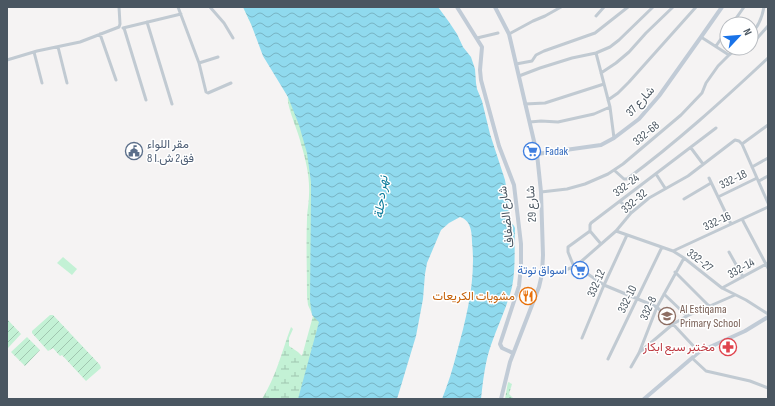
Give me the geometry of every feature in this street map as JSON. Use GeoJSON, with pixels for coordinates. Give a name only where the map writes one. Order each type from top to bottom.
{"type":"FeatureCollection","features":[{"type":"Feature","properties":{"kind":"street"},"geometry":{"type":"LineString","coordinates":[[119,7],[120,26]]}},
{"type":"Feature","properties":{"kind":"street"},"geometry":{"type":"LineString","coordinates":[[178,7],[199,63],[206,92],[207,93],[231,83]]}},
{"type":"Feature","properties":{"kind":"street"},"geometry":{"type":"LineString","coordinates":[[210,7],[233,38]]}},
{"type":"Feature","properties":{"kind":"street","name":"شارع الضفاف"},"geometry":{"type":"LineString","coordinates":[[457,7],[477,38],[482,49],[480,70],[481,80],[499,146],[513,182],[519,229],[521,266],[519,286],[500,344],[502,348],[513,353]]}},
{"type":"Feature","properties":{"kind":"street","name":"شارع 29"},"geometry":{"type":"LineString","coordinates":[[495,7],[509,34],[537,154],[541,192],[543,254],[542,274],[539,287],[513,353],[501,399]]}},
{"type":"Feature","properties":{"kind":"street"},"geometry":{"type":"LineString","coordinates":[[509,34],[561,7]]}},
{"type":"Feature","properties":{"kind":"street"},"geometry":{"type":"LineString","coordinates":[[596,16],[604,7]]}},
{"type":"Feature","properties":{"kind":"street"},"geometry":{"type":"LineString","coordinates":[[516,64],[532,61],[536,55],[544,51],[595,34],[628,7]]}},
{"type":"Feature","properties":{"kind":"street"},"geometry":{"type":"LineString","coordinates":[[519,76],[572,58],[596,53],[610,47],[653,7]]}},
{"type":"Feature","properties":{"kind":"street"},"geometry":{"type":"LineString","coordinates":[[601,73],[629,52],[673,7]]}},
{"type":"Feature","properties":{"kind":"street"},"geometry":{"type":"LineString","coordinates":[[608,100],[629,82],[696,7]]}},
{"type":"Feature","properties":{"kind":"street","name":"شارع 37"},"geometry":{"type":"LineString","coordinates":[[537,154],[601,145],[614,138],[639,119],[654,102],[722,7]]}},
{"type":"Feature","properties":{"kind":"street"},"geometry":{"type":"LineString","coordinates":[[738,16],[744,7]]}},
{"type":"Feature","properties":{"kind":"street"},"geometry":{"type":"LineString","coordinates":[[759,23],[764,7]]}},
{"type":"Feature","properties":{"kind":"street"},"geometry":{"type":"LineString","coordinates":[[7,60],[34,52],[80,42],[120,26],[124,28],[181,14]]}},
{"type":"Feature","properties":{"kind":"street"},"geometry":{"type":"LineString","coordinates":[[147,22],[172,104]]}},
{"type":"Feature","properties":{"kind":"street"},"geometry":{"type":"LineString","coordinates":[[759,36],[768,26]]}},
{"type":"Feature","properties":{"kind":"street"},"geometry":{"type":"LineString","coordinates":[[124,28],[146,100]]}},
{"type":"Feature","properties":{"kind":"street"},"geometry":{"type":"LineString","coordinates":[[477,38],[498,33]]}},
{"type":"Feature","properties":{"kind":"street"},"geometry":{"type":"LineString","coordinates":[[100,34],[116,80]]}},
{"type":"Feature","properties":{"kind":"street"},"geometry":{"type":"LineString","coordinates":[[701,37],[719,48]]}},
{"type":"Feature","properties":{"kind":"street"},"geometry":{"type":"LineString","coordinates":[[716,46],[719,42]]}},
{"type":"Feature","properties":{"kind":"street"},"geometry":{"type":"LineString","coordinates":[[58,47],[67,83]]}},
{"type":"Feature","properties":{"kind":"street"},"geometry":{"type":"LineString","coordinates":[[34,52],[42,83]]}},
{"type":"Feature","properties":{"kind":"street"},"geometry":{"type":"LineString","coordinates":[[596,53],[610,107],[614,138]]}},
{"type":"Feature","properties":{"kind":"street","name":"332-68"},"geometry":{"type":"LineString","coordinates":[[541,192],[567,189],[585,184],[608,174],[623,164],[681,115],[702,92],[706,83],[718,66],[728,56]]}},
{"type":"Feature","properties":{"kind":"street"},"geometry":{"type":"LineString","coordinates":[[199,63],[218,57]]}},
{"type":"Feature","properties":{"kind":"street"},"geometry":{"type":"LineString","coordinates":[[614,170],[624,179],[627,179],[696,124],[768,58]]}},
{"type":"Feature","properties":{"kind":"street"},"geometry":{"type":"LineString","coordinates":[[526,104],[545,103],[604,84]]}},
{"type":"Feature","properties":{"kind":"street"},"geometry":{"type":"LineString","coordinates":[[530,122],[558,122],[594,114],[610,107]]}},
{"type":"Feature","properties":{"kind":"street"},"geometry":{"type":"LineString","coordinates":[[768,125],[742,144],[768,202]]}},
{"type":"Feature","properties":{"kind":"street","name":"332-24"},"geometry":{"type":"LineString","coordinates":[[575,266],[568,252],[568,247],[590,231],[591,223],[716,128]]}},
{"type":"Feature","properties":{"kind":"street","name":"332-32"},"geometry":{"type":"LineString","coordinates":[[542,274],[560,272],[575,266],[616,231],[631,213],[649,198],[688,176],[735,140],[742,144]]}},
{"type":"Feature","properties":{"kind":"street"},"geometry":{"type":"LineString","coordinates":[[691,148],[703,164]]}},
{"type":"Feature","properties":{"kind":"street"},"geometry":{"type":"LineString","coordinates":[[752,167],[768,158]]}},
{"type":"Feature","properties":{"kind":"street"},"geometry":{"type":"LineString","coordinates":[[656,174],[665,188]]}},
{"type":"Feature","properties":{"kind":"street"},"geometry":{"type":"LineString","coordinates":[[759,181],[768,176]]}},
{"type":"Feature","properties":{"kind":"street"},"geometry":{"type":"LineString","coordinates":[[708,178],[731,224]]}},
{"type":"Feature","properties":{"kind":"street","name":"332-18"},"geometry":{"type":"LineString","coordinates":[[718,197],[757,178]]}},
{"type":"Feature","properties":{"kind":"street"},"geometry":{"type":"LineString","coordinates":[[684,199],[711,183]]}},
{"type":"Feature","properties":{"kind":"street"},"geometry":{"type":"LineString","coordinates":[[620,201],[631,213]]}},
{"type":"Feature","properties":{"kind":"street","name":"332-16"},"geometry":{"type":"LineString","coordinates":[[673,251],[768,207]]}},
{"type":"Feature","properties":{"kind":"street"},"geometry":{"type":"LineString","coordinates":[[742,219],[768,268]]}},
{"type":"Feature","properties":{"kind":"street"},"geometry":{"type":"LineString","coordinates":[[590,231],[601,244]]}},
{"type":"Feature","properties":{"kind":"street","name":"332-27"},"geometry":{"type":"LineString","coordinates":[[616,231],[673,251],[722,288],[735,296],[746,300],[768,315]]}},
{"type":"Feature","properties":{"kind":"street","name":"332-12"},"geometry":{"type":"LineString","coordinates":[[582,338],[627,235]]}},
{"type":"Feature","properties":{"kind":"street","name":"332-10"},"geometry":{"type":"LineString","coordinates":[[608,358],[662,247]]}},
{"type":"Feature","properties":{"kind":"street"},"geometry":{"type":"LineString","coordinates":[[729,252],[743,277]]}},
{"type":"Feature","properties":{"kind":"street","name":"332-8"},"geometry":{"type":"LineString","coordinates":[[631,367],[639,353],[657,307],[684,258]]}},
{"type":"Feature","properties":{"kind":"street","name":"332-14"},"geometry":{"type":"LineString","coordinates":[[722,288],[767,264]]}},
{"type":"Feature","properties":{"kind":"street"},"geometry":{"type":"LineString","coordinates":[[575,266],[604,285],[657,307],[699,352]]}},
{"type":"Feature","properties":{"kind":"street"},"geometry":{"type":"LineString","coordinates":[[676,272],[710,306]]}},
{"type":"Feature","properties":{"kind":"street"},"geometry":{"type":"LineString","coordinates":[[664,294],[687,316]]}},
{"type":"Feature","properties":{"kind":"street"},"geometry":{"type":"LineString","coordinates":[[639,353],[673,324],[687,316],[735,296]]}},
{"type":"Feature","properties":{"kind":"street"},"geometry":{"type":"LineString","coordinates":[[644,399],[699,352],[745,331],[768,315]]}},
{"type":"Feature","properties":{"kind":"street"},"geometry":{"type":"LineString","coordinates":[[692,358],[706,371],[750,381],[768,388]]}},
{"type":"Feature","properties":{"kind":"green space"},"geometry":{"type":"Polygon","coordinates":[[[243,7],[296,95],[311,171],[323,306],[302,399],[262,399],[275,373],[291,327],[293,329],[289,338],[289,346],[302,356],[313,316],[308,305],[307,296],[307,216],[309,182],[300,139],[289,106],[288,97],[243,7]]]}},
{"type":"Feature","properties":{"kind":"green space"},"geometry":{"type":"Polygon","coordinates":[[[63,257],[77,269],[72,275],[57,263],[63,257]]]}},
{"type":"Feature","properties":{"kind":"green space"},"geometry":{"type":"Polygon","coordinates":[[[50,315],[53,315],[100,365],[101,368],[86,381],[62,355],[60,356],[53,348],[48,351],[32,333],[32,331],[50,315]]]}},
{"type":"Feature","properties":{"kind":"green space"},"geometry":{"type":"Polygon","coordinates":[[[7,319],[21,334],[8,348],[7,347],[7,319]]]}},
{"type":"Feature","properties":{"kind":"green space"},"geometry":{"type":"Polygon","coordinates":[[[27,337],[40,350],[25,366],[11,352],[27,337]]]}},
{"type":"Feature","properties":{"kind":"green space"},"geometry":{"type":"Polygon","coordinates":[[[508,382],[512,384],[509,394],[514,399],[505,399],[508,382]]]}},
{"type":"Feature","properties":{"kind":"water","name":"نهر دجلة"},"geometry":{"type":"Polygon","coordinates":[[[243,7],[438,7],[471,57],[475,69],[477,89],[482,101],[490,134],[505,180],[509,216],[515,228],[512,287],[508,302],[489,351],[484,372],[481,399],[442,399],[461,338],[472,284],[473,256],[471,231],[467,221],[460,217],[449,223],[441,230],[427,263],[423,299],[416,336],[397,399],[298,399],[319,322],[312,315],[310,301],[311,182],[307,153],[299,125],[288,97],[263,56],[243,7]]]}},
{"type":"Feature","properties":{"kind":"place","name":"مقر اللواء 8 فق2 ش.ا"},"geometry":{"type":"Point","coordinates":[134,151]}},
{"type":"Feature","properties":{"kind":"place","name":"Fadak"},"geometry":{"type":"Point","coordinates":[532,151]}},
{"type":"Feature","properties":{"kind":"place","name":"اسواق توتة"},"geometry":{"type":"Point","coordinates":[580,270]}},
{"type":"Feature","properties":{"kind":"place","name":"مشويات الكريعات"},"geometry":{"type":"Point","coordinates":[528,296]}},
{"type":"Feature","properties":{"kind":"place","name":"Al Estiqama Primary School"},"geometry":{"type":"Point","coordinates":[667,316]}},
{"type":"Feature","properties":{"kind":"place","name":"مختبر سبع ابكار"},"geometry":{"type":"Point","coordinates":[728,347]}}]}
